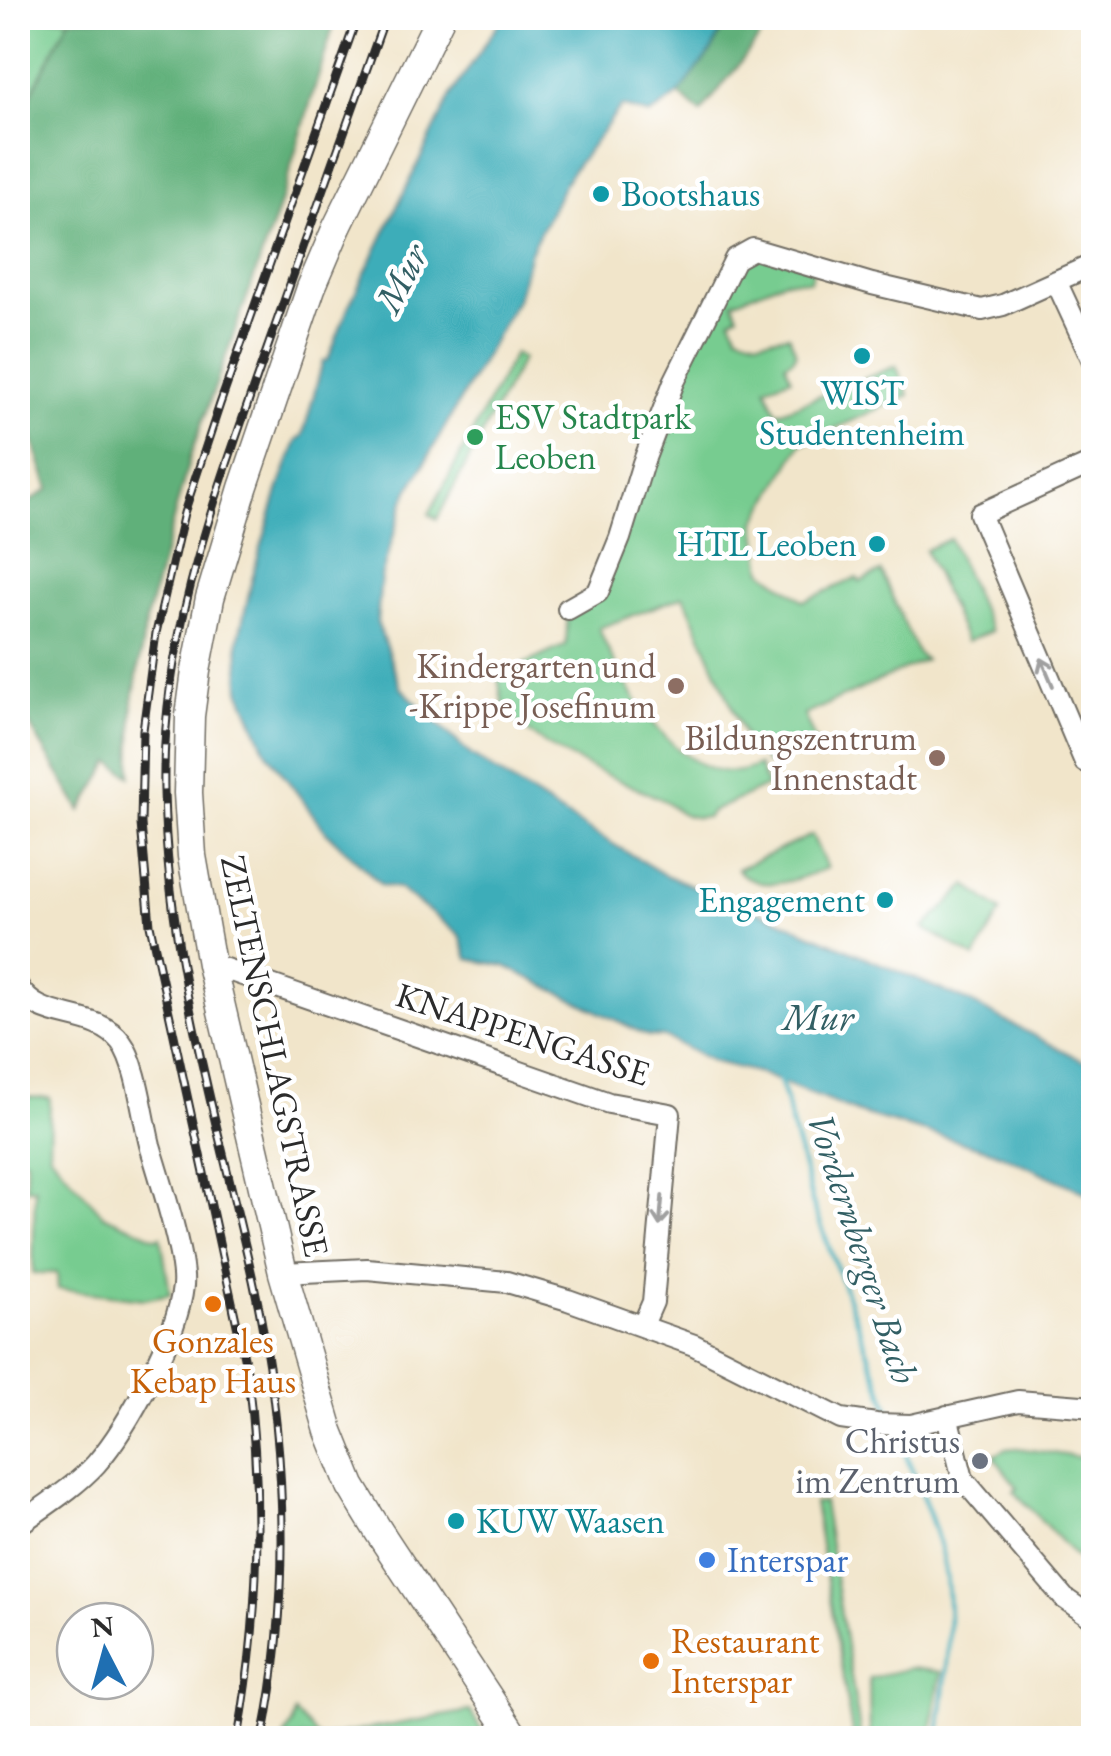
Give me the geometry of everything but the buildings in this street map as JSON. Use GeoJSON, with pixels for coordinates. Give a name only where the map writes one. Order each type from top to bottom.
{"type":"FeatureCollection","features":[{"type":"Feature","properties":{"kind":"main road","name":"ZELTENSCHLAGSTRASSE"},"geometry":{"type":"LineString","coordinates":[[440,18],[358,182],[311,288],[243,488],[210,598],[190,716],[187,774],[192,856],[211,964],[283,1272],[317,1394],[351,1486],[516,1738]]}},
{"type":"Feature","properties":{"kind":"street"},"geometry":{"type":"LineString","coordinates":[[568,610],[598,592],[678,372],[735,259],[753,250],[829,262],[982,310],[1004,305],[1094,264]]}},
{"type":"Feature","properties":{"kind":"street"},"geometry":{"type":"LineString","coordinates":[[1056,281],[1094,363]]}},
{"type":"Feature","properties":{"kind":"street"},"geometry":{"type":"LineString","coordinates":[[1089,760],[980,514],[1094,462]]}},
{"type":"Feature","properties":{"kind":"street","name":"KNAPPENGASSE"},"geometry":{"type":"LineString","coordinates":[[211,964],[609,1104],[670,1114],[653,1302],[643,1325]]}},
{"type":"Feature","properties":{"kind":"street"},"geometry":{"type":"LineString","coordinates":[[18,986],[33,1004],[100,1025],[122,1043],[137,1084],[183,1284],[173,1324],[120,1432],[72,1486],[18,1525]]}},
{"type":"Feature","properties":{"kind":"street"},"geometry":{"type":"LineString","coordinates":[[283,1272],[366,1268],[506,1282],[694,1345],[842,1419],[910,1424],[1018,1401],[1094,1406]]}},
{"type":"Feature","properties":{"kind":"street"},"geometry":{"type":"LineString","coordinates":[[947,1416],[963,1479],[1064,1598],[1094,1619]]}},
{"type":"Feature","properties":{"kind":"green space"},"geometry":{"type":"Polygon","coordinates":[[[18,18],[70,18],[28,100],[18,110],[18,18]]]}},
{"type":"Feature","properties":{"kind":"green space"},"geometry":{"type":"Polygon","coordinates":[[[70,18],[336,18],[277,213],[190,457],[146,621],[133,701],[131,776],[111,762],[81,811],[22,713],[18,699],[18,509],[49,489],[18,395],[18,110],[28,100],[70,18]]]}},
{"type":"Feature","properties":{"kind":"green space"},"geometry":{"type":"Polygon","coordinates":[[[727,18],[775,18],[701,113],[678,94],[712,50],[727,18]]]}},
{"type":"Feature","properties":{"kind":"green space"},"geometry":{"type":"Polygon","coordinates":[[[753,249],[814,268],[810,281],[785,280],[733,302],[738,315],[731,319],[738,334],[758,340],[789,335],[796,353],[785,363],[791,378],[766,387],[777,413],[896,366],[909,395],[801,444],[756,522],[763,571],[804,601],[881,572],[918,654],[925,660],[804,715],[816,742],[766,764],[763,757],[752,753],[684,596],[599,628],[639,705],[682,752],[706,766],[732,772],[758,765],[767,786],[711,812],[708,817],[696,817],[578,762],[534,736],[505,707],[498,676],[566,645],[568,609],[598,592],[702,323],[753,249]]]}},
{"type":"Feature","properties":{"kind":"green space","name":"ESV Stadtpark Leoben"},"geometry":{"type":"Polygon","coordinates":[[[514,354],[522,359],[437,519],[429,514],[514,354]]]}},
{"type":"Feature","properties":{"kind":"green space"},"geometry":{"type":"Polygon","coordinates":[[[950,539],[991,631],[966,642],[925,550],[950,539]]]}},
{"type":"Feature","properties":{"kind":"green space"},"geometry":{"type":"Polygon","coordinates":[[[812,835],[827,868],[781,883],[757,882],[737,869],[812,835]]]}},
{"type":"Feature","properties":{"kind":"green space"},"geometry":{"type":"Polygon","coordinates":[[[967,885],[1001,911],[975,958],[924,928],[967,885]]]}},
{"type":"Feature","properties":{"kind":"green space"},"geometry":{"type":"Polygon","coordinates":[[[21,1097],[50,1098],[49,1153],[103,1215],[157,1238],[161,1236],[170,1294],[144,1299],[58,1289],[57,1273],[33,1273],[35,1188],[26,1188],[26,1159],[18,1158],[21,1097]]]}},
{"type":"Feature","properties":{"kind":"green space"},"geometry":{"type":"Polygon","coordinates":[[[1017,1448],[1093,1459],[1093,1501],[1085,1505],[1093,1526],[1093,1560],[1084,1566],[1014,1491],[1018,1488],[993,1456],[1017,1448]]]}},
{"type":"Feature","properties":{"kind":"green space"},"geometry":{"type":"Polygon","coordinates":[[[823,1502],[861,1738],[853,1738],[814,1503],[823,1502]]]}},
{"type":"Feature","properties":{"kind":"green space"},"geometry":{"type":"Polygon","coordinates":[[[910,1668],[941,1672],[930,1738],[870,1738],[869,1678],[910,1668]]]}},
{"type":"Feature","properties":{"kind":"green space"},"geometry":{"type":"Polygon","coordinates":[[[470,1711],[486,1738],[319,1738],[470,1711]]]}},
{"type":"Feature","properties":{"kind":"green space"},"geometry":{"type":"Polygon","coordinates":[[[295,1713],[319,1738],[283,1738],[295,1713]]]}},
{"type":"Feature","properties":{"kind":"water","name":"Mur"},"geometry":{"type":"Polygon","coordinates":[[[502,18],[727,18],[712,50],[677,96],[650,115],[622,106],[569,175],[530,252],[517,299],[405,498],[381,577],[377,622],[401,688],[470,754],[665,875],[967,1001],[1093,1066],[1093,1196],[994,1151],[861,1114],[756,1072],[714,1062],[664,1037],[648,1036],[505,966],[468,959],[460,935],[398,888],[382,885],[326,832],[266,751],[240,690],[238,641],[280,485],[296,442],[303,435],[323,361],[328,360],[348,308],[451,95],[502,18]]]}},
{"type":"Feature","properties":{"kind":"waterway","name":"Vordernberger Bach"},"geometry":{"type":"LineString","coordinates":[[780,1080],[812,1201],[893,1420]]}},
{"type":"Feature","properties":{"kind":"waterway","name":"Vordernberger Bach"},"geometry":{"type":"LineString","coordinates":[[896,1430],[930,1516],[948,1590],[949,1633],[938,1738]]}},
{"type":"Feature","properties":{"kind":"railway"},"geometry":{"type":"LineString","coordinates":[[238,1738],[255,1601],[257,1509],[252,1417],[247,1371],[150,925],[141,824],[143,730],[156,633],[184,513],[357,18]]}},
{"type":"Feature","properties":{"kind":"railway"},"geometry":{"type":"LineString","coordinates":[[263,1738],[279,1624],[279,1451],[253,1280],[196,1038],[174,915],[167,853],[165,734],[182,622],[211,513],[385,18]]}},
{"type":"Feature","properties":{"kind":"place","name":"Bootshaus"},"geometry":{"type":"Point","coordinates":[601,194]}},
{"type":"Feature","properties":{"kind":"place","name":"WIST Studentenheim"},"geometry":{"type":"Point","coordinates":[862,356]}},
{"type":"Feature","properties":{"kind":"place","name":"ESV Stadtpark Leoben"},"geometry":{"type":"Point","coordinates":[475,437]}},
{"type":"Feature","properties":{"kind":"place","name":"HTL Leoben"},"geometry":{"type":"Point","coordinates":[877,544]}},
{"type":"Feature","properties":{"kind":"place","name":"Kindergarten und -Krippe Josefinum"},"geometry":{"type":"Point","coordinates":[676,686]}},
{"type":"Feature","properties":{"kind":"place","name":"Bildungszentrum Innenstadt"},"geometry":{"type":"Point","coordinates":[937,758]}},
{"type":"Feature","properties":{"kind":"place","name":"Engagement"},"geometry":{"type":"Point","coordinates":[885,900]}},
{"type":"Feature","properties":{"kind":"place","name":"Gonzales Kebap Haus"},"geometry":{"type":"Point","coordinates":[213,1304]}},
{"type":"Feature","properties":{"kind":"place","name":"Christus im Zentrum"},"geometry":{"type":"Point","coordinates":[980,1461]}},
{"type":"Feature","properties":{"kind":"place","name":"KUW Waasen"},"geometry":{"type":"Point","coordinates":[456,1521]}},
{"type":"Feature","properties":{"kind":"place","name":"Interspar"},"geometry":{"type":"Point","coordinates":[707,1560]}},
{"type":"Feature","properties":{"kind":"place","name":"Restaurant Interspar"},"geometry":{"type":"Point","coordinates":[651,1661]}}]}
